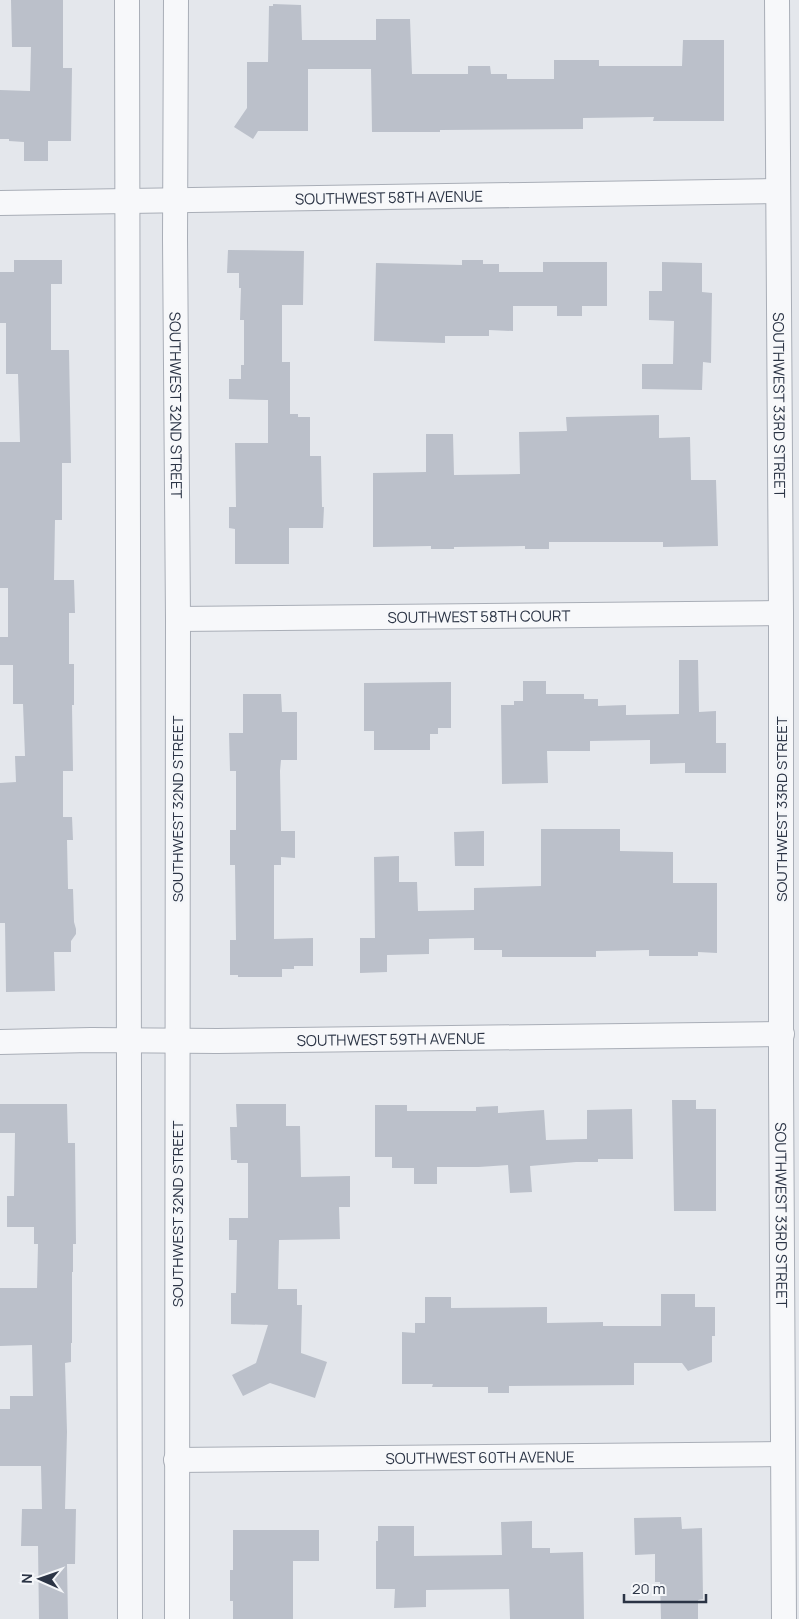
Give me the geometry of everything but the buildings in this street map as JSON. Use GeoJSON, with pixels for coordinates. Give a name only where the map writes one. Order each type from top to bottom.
{"type":"FeatureCollection","features":[{"type":"Feature","properties":{"kind":"street"},"geometry":{"type":"LineString","coordinates":[[127,0],[130,1619]]}},
{"type":"Feature","properties":{"kind":"street","name":"SOUTHWEST 32ND STREET"},"geometry":{"type":"LineString","coordinates":[[176,0],[175,200],[178,619],[176,1619]]}},
{"type":"Feature","properties":{"kind":"street","name":"SOUTHWEST 33RD STREET"},"geometry":{"type":"LineString","coordinates":[[777,0],[784,1619]]}},
{"type":"Feature","properties":{"kind":"street","name":"SOUTHWEST 58TH AVENUE"},"geometry":{"type":"LineString","coordinates":[[0,203],[777,191]]}},
{"type":"Feature","properties":{"kind":"street","name":"SOUTHWEST 58TH COURT"},"geometry":{"type":"LineString","coordinates":[[178,619],[781,613]]}},
{"type":"Feature","properties":{"kind":"street","name":"SOUTHWEST 59TH AVENUE"},"geometry":{"type":"LineString","coordinates":[[0,1042],[782,1034]]}},
{"type":"Feature","properties":{"kind":"street","name":"SOUTHWEST 60TH AVENUE"},"geometry":{"type":"LineString","coordinates":[[176,1460],[783,1454]]}}]}
